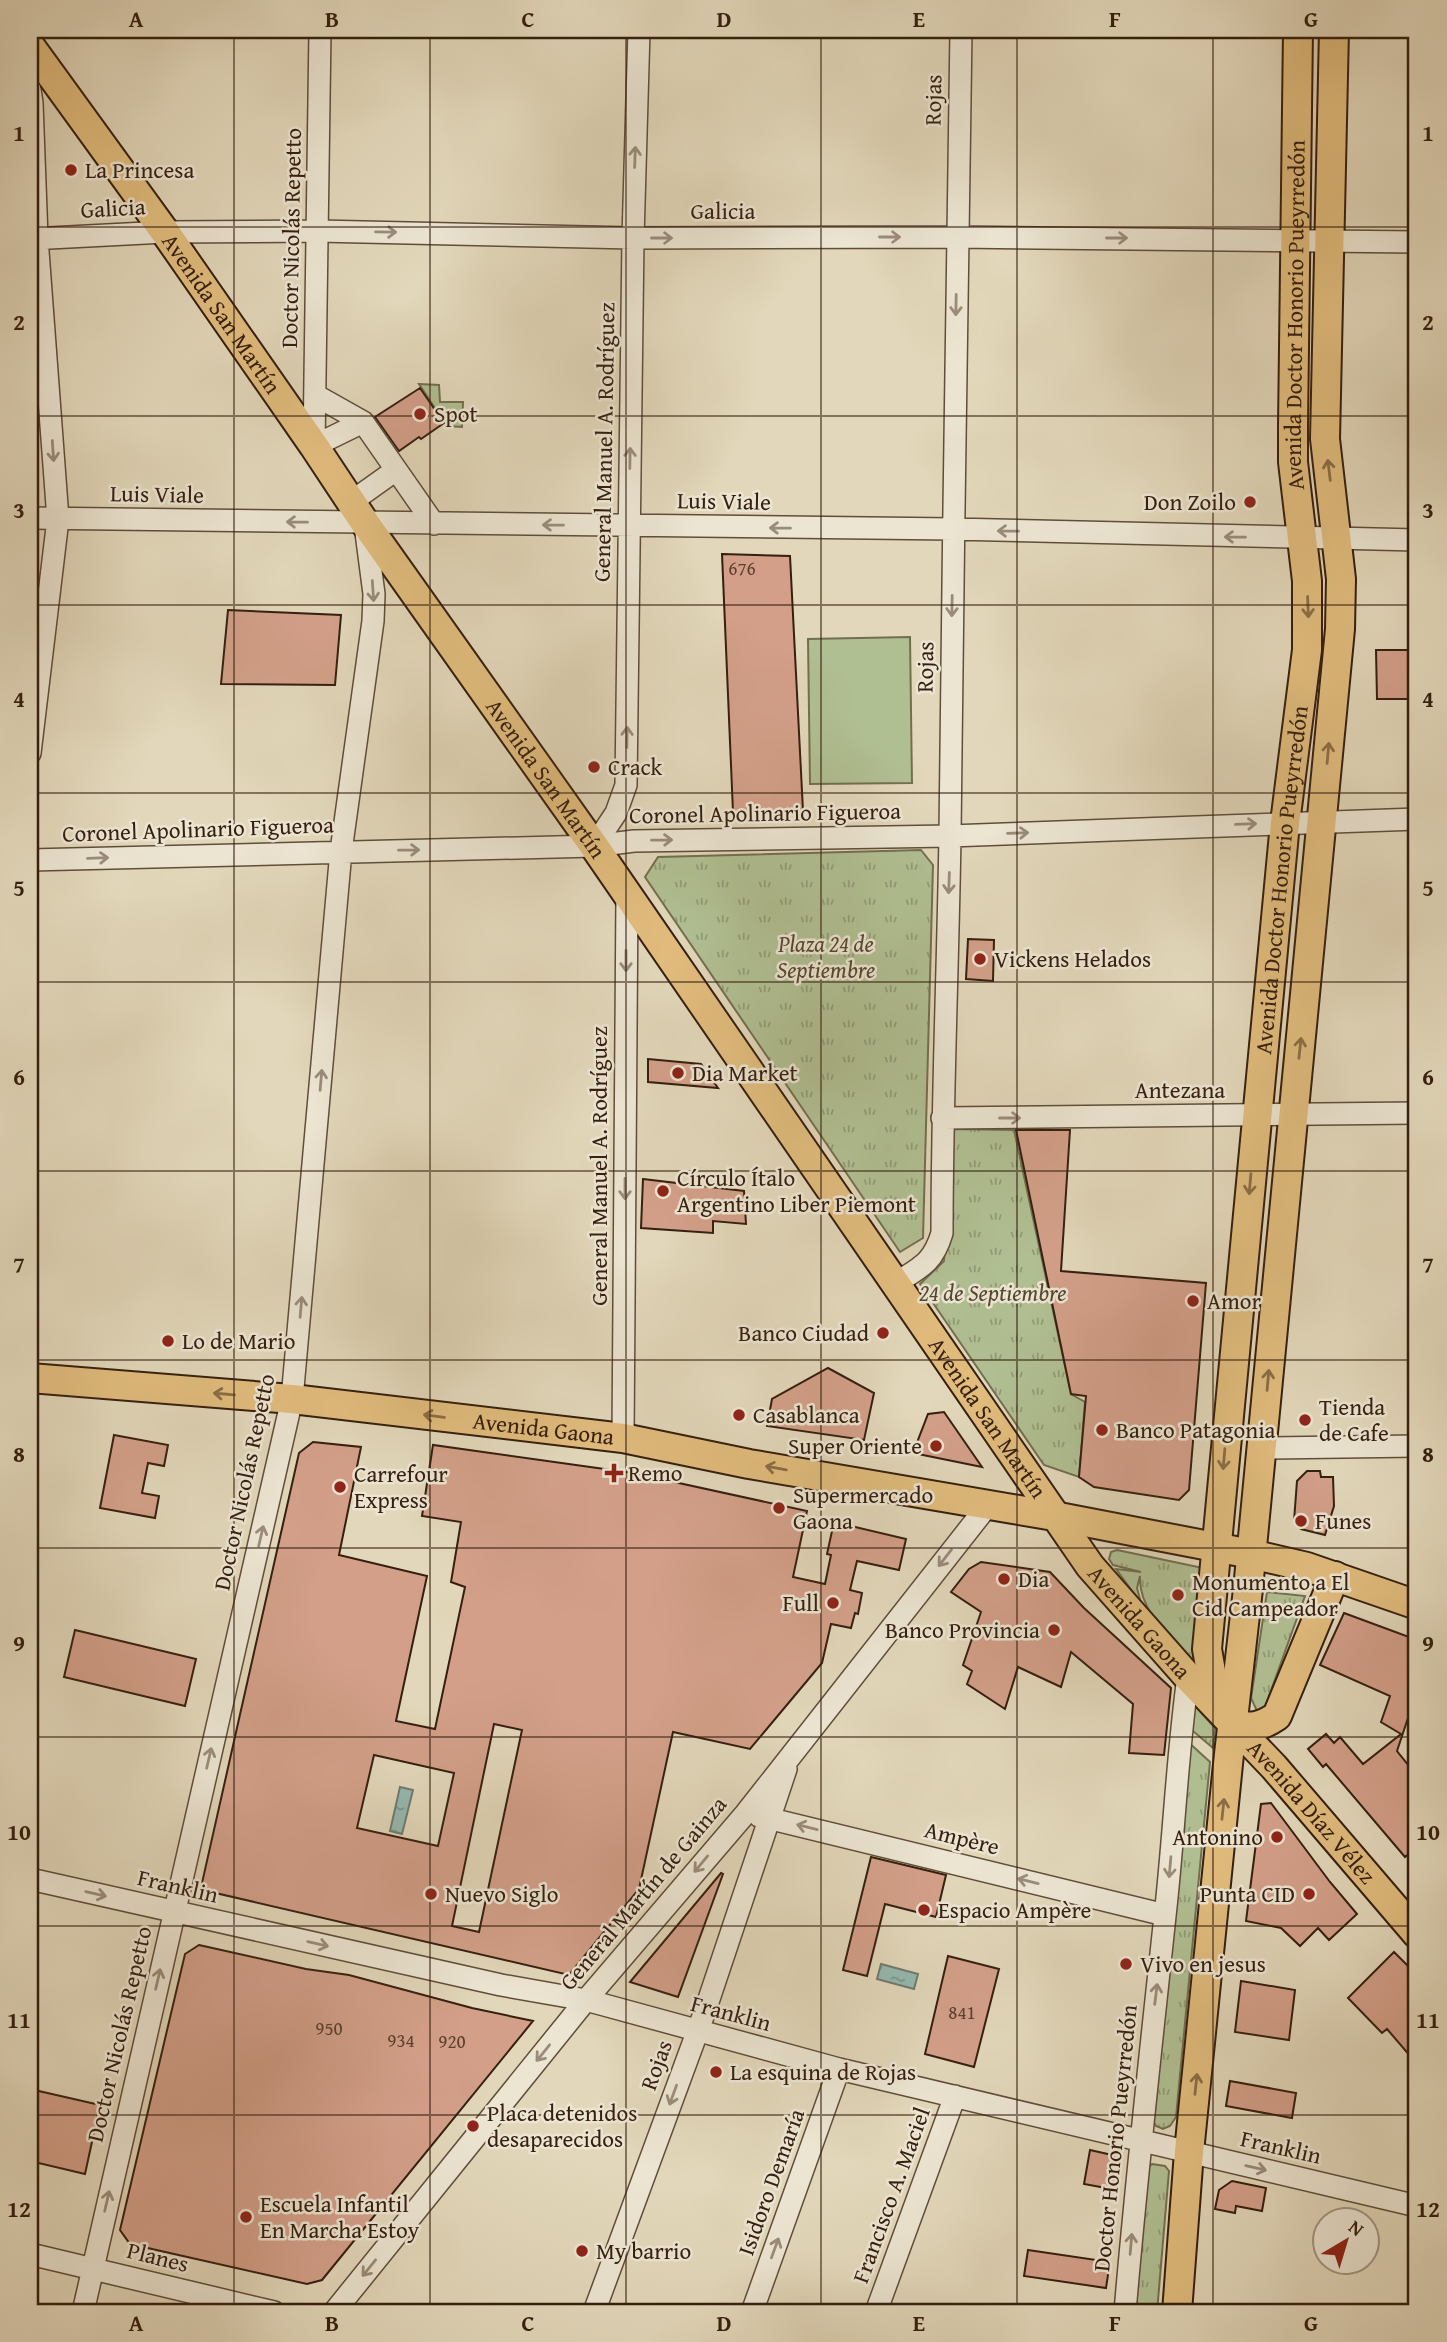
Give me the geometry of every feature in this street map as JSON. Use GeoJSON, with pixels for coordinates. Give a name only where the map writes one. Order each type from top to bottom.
{"type":"FeatureCollection","features":[{"type":"Feature","properties":{"kind":"main road","name":"Avenida Doctor Honorio Pueyrredón"},"geometry":{"type":"LineString","coordinates":[[1232,1724],[1213,1683],[1207,1649],[1285,822],[1307,650],[1307,581],[1293,450],[1298,30]]}},
{"type":"Feature","properties":{"kind":"main road","name":"Avenida Doctor Honorio Pueyrredón"},"geometry":{"type":"LineString","coordinates":[[1177,2312],[1189,2152],[1251,1553],[1340,629],[1338,538],[1325,439],[1334,30]]}},
{"type":"Feature","properties":{"kind":"main road","name":"Avenida San Martín"},"geometry":{"type":"LineString","coordinates":[[30,46],[164,232],[358,513],[627,893],[1054,1516]]}},
{"type":"Feature","properties":{"kind":"main road","name":"Avenida Gaona"},"geometry":{"type":"LineString","coordinates":[[30,1378],[292,1399],[623,1438],[748,1464],[1054,1516],[1251,1553],[1335,1576],[1417,1605]]}},
{"type":"Feature","properties":{"kind":"main road"},"geometry":{"type":"LineString","coordinates":[[988,1505],[1003,1486],[1008,1472],[1003,1439]]}},
{"type":"Feature","properties":{"kind":"main road","name":"Avenida Gaona"},"geometry":{"type":"LineString","coordinates":[[1054,1516],[1090,1566],[1232,1724]]}},
{"type":"Feature","properties":{"kind":"main road"},"geometry":{"type":"LineString","coordinates":[[1232,1724],[1244,1727],[1263,1726],[1277,1716],[1335,1576]]}},
{"type":"Feature","properties":{"kind":"main road","name":"Avenida Díaz Vélez"},"geometry":{"type":"LineString","coordinates":[[1232,1724],[1274,1767],[1417,1934]]}},
{"type":"Feature","properties":{"kind":"street","name":"Doctor Nicolás Repetto"},"geometry":{"type":"LineString","coordinates":[[314,446],[320,30]]}},
{"type":"Feature","properties":{"kind":"street","name":"General Manuel A. Rodríguez"},"geometry":{"type":"LineString","coordinates":[[594,846],[616,814],[626,785],[633,238],[639,30]]}},
{"type":"Feature","properties":{"kind":"street","name":"Rojas"},"geometry":{"type":"LineString","coordinates":[[895,1283],[926,1264],[937,1250],[942,1233],[961,30]]}},
{"type":"Feature","properties":{"kind":"street"},"geometry":{"type":"LineString","coordinates":[[30,90],[33,238],[58,519],[30,753]]}},
{"type":"Feature","properties":{"kind":"street","name":"Galicia"},"geometry":{"type":"LineString","coordinates":[[33,238],[164,232],[318,231],[633,238],[957,237],[1417,242]]}},
{"type":"Feature","properties":{"kind":"street"},"geometry":{"type":"LineString","coordinates":[[315,395],[363,422],[434,524]]}},
{"type":"Feature","properties":{"kind":"street"},"geometry":{"type":"LineString","coordinates":[[314,446],[363,422]]}},
{"type":"Feature","properties":{"kind":"street"},"geometry":{"type":"LineString","coordinates":[[358,513],[396,470]]}},
{"type":"Feature","properties":{"kind":"street","name":"Doctor Nicolás Repetto"},"geometry":{"type":"LineString","coordinates":[[83,2312],[292,1399],[341,851],[373,621],[374,594],[358,513]]}},
{"type":"Feature","properties":{"kind":"street","name":"Luis Viale"},"geometry":{"type":"LineString","coordinates":[[30,519],[358,513],[434,524],[953,530],[1417,540]]}},
{"type":"Feature","properties":{"kind":"street","name":"Coronel Apolinario Figueroa"},"geometry":{"type":"LineString","coordinates":[[30,860],[594,846],[634,841],[950,836],[1417,819]]}},
{"type":"Feature","properties":{"kind":"street","name":"General Manuel A. Rodríguez"},"geometry":{"type":"LineString","coordinates":[[623,1438],[627,893]]}},
{"type":"Feature","properties":{"kind":"street","name":"Antezana"},"geometry":{"type":"LineString","coordinates":[[942,1118],[1417,1113]]}},
{"type":"Feature","properties":{"kind":"street"},"geometry":{"type":"LineString","coordinates":[[1261,1448],[1417,1446]]}},
{"type":"Feature","properties":{"kind":"street","name":"General Martín de Gainza"},"geometry":{"type":"LineString","coordinates":[[334,2312],[586,2000],[746,1813],[988,1505]]}},
{"type":"Feature","properties":{"kind":"street","name":"Doctor Honorio Pueyrredón"},"geometry":{"type":"LineString","coordinates":[[1125,2312],[1140,2140],[1165,1915],[1176,1776],[1188,1677]]}},
{"type":"Feature","properties":{"kind":"street","name":"Rojas"},"geometry":{"type":"LineString","coordinates":[[594,2312],[771,1819],[791,1754]]}},
{"type":"Feature","properties":{"kind":"street","name":"Ampère"},"geometry":{"type":"LineString","coordinates":[[746,1813],[1165,1915]]}},
{"type":"Feature","properties":{"kind":"street","name":"Franklin"},"geometry":{"type":"LineString","coordinates":[[30,1879],[501,1985],[586,2000],[839,2069],[1417,2206]]}},
{"type":"Feature","properties":{"kind":"street","name":"Isidoro Demaría"},"geometry":{"type":"LineString","coordinates":[[752,2312],[839,2069]]}},
{"type":"Feature","properties":{"kind":"street","name":"Francisco A. Maciel"},"geometry":{"type":"LineString","coordinates":[[876,2312],[955,2096]]}},
{"type":"Feature","properties":{"kind":"street","name":"Planes"},"geometry":{"type":"LineString","coordinates":[[30,2254],[274,2312]]}},
{"type":"Feature","properties":{"kind":"green space"},"geometry":{"type":"Polygon","coordinates":[[[419,384],[439,385],[440,402],[463,402],[462,427],[447,426],[419,384]]]}},
{"type":"Feature","properties":{"kind":"green space"},"geometry":{"type":"Polygon","coordinates":[[[910,637],[912,783],[810,784],[808,639],[910,637]]]}},
{"type":"Feature","properties":{"kind":"green space","name":"Plaza 24 de Septiembre"},"geometry":{"type":"Polygon","coordinates":[[[921,850],[933,865],[923,1238],[900,1252],[645,877],[658,857],[921,850]]]}},
{"type":"Feature","properties":{"kind":"green space","name":"24 de Septiembre"},"geometry":{"type":"Polygon","coordinates":[[[951,1129],[1014,1130],[1071,1394],[1085,1402],[1079,1477],[1044,1465],[920,1284],[944,1261],[951,1129]]]}},
{"type":"Feature","properties":{"kind":"green space"},"geometry":{"type":"Polygon","coordinates":[[[1117,1550],[1203,1568],[1195,1664],[1167,1635],[1151,1613],[1141,1589],[1140,1576],[1137,1588],[1141,1603],[1116,1569],[1141,1572],[1113,1565],[1109,1559],[1111,1552],[1117,1550]]]}},
{"type":"Feature","properties":{"kind":"green space"},"geometry":{"type":"Polygon","coordinates":[[[1267,1592],[1305,1596],[1265,1707],[1257,1711],[1251,1698],[1267,1592]]]}},
{"type":"Feature","properties":{"kind":"green space"},"geometry":{"type":"Polygon","coordinates":[[[1192,1707],[1196,1707],[1215,1728],[1213,1748],[1187,1726],[1192,1707]]]}},
{"type":"Feature","properties":{"kind":"green space"},"geometry":{"type":"Polygon","coordinates":[[[1187,1741],[1210,1762],[1176,2117],[1170,2126],[1163,2129],[1156,2126],[1152,2119],[1187,1741]]]}},
{"type":"Feature","properties":{"kind":"green space"},"geometry":{"type":"Polygon","coordinates":[[[1152,2164],[1165,2166],[1169,2171],[1157,2312],[1132,2312],[1145,2170],[1152,2164]]]}},
{"type":"Feature","properties":{"kind":"water"},"geometry":{"type":"Polygon","coordinates":[[[400,1787],[413,1790],[402,1834],[390,1831],[400,1787]]]}},
{"type":"Feature","properties":{"kind":"water"},"geometry":{"type":"Polygon","coordinates":[[[881,1964],[918,1974],[914,1989],[877,1979],[881,1964]]]}},
{"type":"Feature","properties":{"kind":"building"},"geometry":{"type":"Polygon","coordinates":[[[420,388],[444,423],[399,451],[375,417],[420,388]]]}},
{"type":"Feature","properties":{"kind":"building"},"geometry":{"type":"Polygon","coordinates":[[[722,554],[790,556],[803,811],[733,812],[722,554]]]}},
{"type":"Feature","properties":{"kind":"building"},"geometry":{"type":"Polygon","coordinates":[[[228,610],[341,615],[335,685],[221,684],[228,610]]]}},
{"type":"Feature","properties":{"kind":"building"},"geometry":{"type":"Polygon","coordinates":[[[1376,650],[1417,650],[1417,699],[1377,699],[1376,650]]]}},
{"type":"Feature","properties":{"kind":"building","name":"Vickens Helados"},"geometry":{"type":"Polygon","coordinates":[[[968,939],[994,940],[993,981],[966,979],[968,939]]]}},
{"type":"Feature","properties":{"kind":"building","name":"Dia Market"},"geometry":{"type":"Polygon","coordinates":[[[648,1059],[701,1064],[718,1088],[648,1082],[648,1059]]]}},
{"type":"Feature","properties":{"kind":"building"},"geometry":{"type":"Polygon","coordinates":[[[1016,1130],[1070,1130],[1061,1271],[1206,1283],[1189,1490],[1179,1500],[1094,1487],[1079,1477],[1086,1396],[1071,1394],[1016,1130]]]}},
{"type":"Feature","properties":{"kind":"building"},"geometry":{"type":"Polygon","coordinates":[[[643,1179],[744,1191],[746,1224],[713,1221],[713,1233],[641,1228],[643,1179]]]}},
{"type":"Feature","properties":{"kind":"building"},"geometry":{"type":"Polygon","coordinates":[[[828,1368],[874,1393],[864,1440],[767,1426],[772,1399],[828,1368]]]}},
{"type":"Feature","properties":{"kind":"building"},"geometry":{"type":"Polygon","coordinates":[[[944,1412],[982,1467],[913,1453],[928,1414],[944,1412]]]}},
{"type":"Feature","properties":{"kind":"building"},"geometry":{"type":"Polygon","coordinates":[[[114,1435],[168,1445],[164,1466],[148,1463],[142,1493],[159,1496],[155,1518],[100,1508],[114,1435]]]}},
{"type":"Feature","properties":{"kind":"building"},"geometry":{"type":"Polygon","coordinates":[[[313,1442],[361,1447],[339,1555],[427,1576],[396,1721],[435,1729],[465,1587],[451,1582],[461,1522],[422,1516],[433,1445],[633,1473],[807,1511],[793,1577],[825,1584],[831,1555],[827,1554],[834,1522],[906,1539],[899,1570],[857,1561],[850,1590],[862,1593],[858,1614],[855,1613],[851,1628],[831,1624],[822,1663],[750,1749],[673,1732],[639,1889],[569,1975],[207,1891],[202,1883],[299,1453],[313,1442]],[[494,1724],[452,1926],[479,1932],[522,1730],[494,1724]],[[374,1755],[357,1828],[438,1846],[454,1773],[374,1755]]]}},
{"type":"Feature","properties":{"kind":"building"},"geometry":{"type":"Polygon","coordinates":[[[1307,1471],[1320,1471],[1321,1477],[1333,1477],[1334,1506],[1325,1535],[1301,1529],[1294,1521],[1297,1481],[1307,1471]]]}},
{"type":"Feature","properties":{"kind":"building"},"geometry":{"type":"Polygon","coordinates":[[[981,1562],[1050,1572],[1084,1608],[1171,1688],[1164,1755],[1129,1753],[1133,1704],[1071,1652],[1061,1687],[1018,1667],[1005,1709],[967,1684],[972,1671],[963,1665],[981,1612],[951,1592],[969,1569],[981,1562]]]}},
{"type":"Feature","properties":{"kind":"building"},"geometry":{"type":"Polygon","coordinates":[[[1344,1613],[1417,1640],[1417,1691],[1397,1751],[1417,1776],[1417,1847],[1405,1857],[1326,1764],[1323,1767],[1308,1749],[1326,1734],[1334,1743],[1340,1737],[1363,1764],[1401,1734],[1381,1722],[1390,1696],[1320,1665],[1344,1613]]]}},
{"type":"Feature","properties":{"kind":"building"},"geometry":{"type":"Polygon","coordinates":[[[75,1630],[196,1659],[185,1706],[64,1677],[75,1630]]]}},
{"type":"Feature","properties":{"kind":"building"},"geometry":{"type":"Polygon","coordinates":[[[1271,1803],[1357,1914],[1329,1940],[1318,1928],[1300,1946],[1281,1928],[1246,1921],[1261,1804],[1271,1803]]]}},
{"type":"Feature","properties":{"kind":"building","name":"Espacio Ampère"},"geometry":{"type":"Polygon","coordinates":[[[871,1857],[946,1875],[936,1917],[885,1904],[867,1976],[843,1970],[871,1857]]]}},
{"type":"Feature","properties":{"kind":"building"},"geometry":{"type":"Polygon","coordinates":[[[721,1873],[723,1874],[678,1997],[630,1982],[721,1873]]]}},
{"type":"Feature","properties":{"kind":"building"},"geometry":{"type":"Polygon","coordinates":[[[199,1945],[306,1969],[349,1975],[472,2008],[533,2021],[322,2280],[307,2284],[130,2244],[120,2230],[185,1954],[199,1945]]]}},
{"type":"Feature","properties":{"kind":"building"},"geometry":{"type":"Polygon","coordinates":[[[1394,1952],[1417,1975],[1417,2064],[1387,2029],[1382,2033],[1348,1998],[1394,1952]]]}},
{"type":"Feature","properties":{"kind":"building"},"geometry":{"type":"Polygon","coordinates":[[[948,1956],[999,1969],[974,2067],[925,2054],[948,1956]]]}},
{"type":"Feature","properties":{"kind":"building"},"geometry":{"type":"Polygon","coordinates":[[[1241,1981],[1295,1990],[1289,2040],[1235,2032],[1241,1981]]]}},
{"type":"Feature","properties":{"kind":"building"},"geometry":{"type":"Polygon","coordinates":[[[1230,2081],[1296,2093],[1292,2118],[1226,2106],[1230,2081]]]}},
{"type":"Feature","properties":{"kind":"building"},"geometry":{"type":"Polygon","coordinates":[[[30,2089],[100,2105],[85,2174],[30,2161],[30,2089]]]}},
{"type":"Feature","properties":{"kind":"building"},"geometry":{"type":"Polygon","coordinates":[[[1090,2150],[1112,2155],[1121,2164],[1117,2190],[1084,2184],[1090,2150]]]}},
{"type":"Feature","properties":{"kind":"building"},"geometry":{"type":"Polygon","coordinates":[[[1232,2181],[1266,2188],[1262,2211],[1236,2206],[1235,2213],[1215,2209],[1219,2190],[1232,2181]]]}},
{"type":"Feature","properties":{"kind":"building"},"geometry":{"type":"Polygon","coordinates":[[[1028,2250],[1110,2262],[1106,2288],[1024,2276],[1028,2250]]]}},
{"type":"Feature","properties":{"kind":"place","name":"La Princesa"},"geometry":{"type":"Point","coordinates":[71,170]}},
{"type":"Feature","properties":{"kind":"place","name":"Spot"},"geometry":{"type":"Point","coordinates":[420,414]}},
{"type":"Feature","properties":{"kind":"place","name":"Don Zoilo"},"geometry":{"type":"Point","coordinates":[1250,502]}},
{"type":"Feature","properties":{"kind":"place","name":"Crack"},"geometry":{"type":"Point","coordinates":[594,767]}},
{"type":"Feature","properties":{"kind":"place","name":"Vickens Helados"},"geometry":{"type":"Point","coordinates":[980,959]}},
{"type":"Feature","properties":{"kind":"place","name":"Dia Market"},"geometry":{"type":"Point","coordinates":[678,1073]}},
{"type":"Feature","properties":{"kind":"place","name":"Círculo Ítalo Argentino Liber Piemont"},"geometry":{"type":"Point","coordinates":[663,1191]}},
{"type":"Feature","properties":{"kind":"place","name":"Amor"},"geometry":{"type":"Point","coordinates":[1193,1301]}},
{"type":"Feature","properties":{"kind":"place","name":"Banco Ciudad"},"geometry":{"type":"Point","coordinates":[883,1333]}},
{"type":"Feature","properties":{"kind":"place","name":"Lo de Mario"},"geometry":{"type":"Point","coordinates":[168,1341]}},
{"type":"Feature","properties":{"kind":"place","name":"Casablanca"},"geometry":{"type":"Point","coordinates":[739,1415]}},
{"type":"Feature","properties":{"kind":"place","name":"Tienda de Cafe"},"geometry":{"type":"Point","coordinates":[1305,1420]}},
{"type":"Feature","properties":{"kind":"place","name":"Banco Patagonia"},"geometry":{"type":"Point","coordinates":[1102,1430]}},
{"type":"Feature","properties":{"kind":"place","name":"Super Oriente"},"geometry":{"type":"Point","coordinates":[936,1446]}},
{"type":"Feature","properties":{"kind":"place","name":"Remo"},"geometry":{"type":"Point","coordinates":[614,1473]}},
{"type":"Feature","properties":{"kind":"place","name":"Carrefour Express"},"geometry":{"type":"Point","coordinates":[340,1487]}},
{"type":"Feature","properties":{"kind":"place","name":"Supermercado Gaona"},"geometry":{"type":"Point","coordinates":[779,1508]}},
{"type":"Feature","properties":{"kind":"place","name":"Funes"},"geometry":{"type":"Point","coordinates":[1301,1521]}},
{"type":"Feature","properties":{"kind":"place","name":"Dia"},"geometry":{"type":"Point","coordinates":[1004,1579]}},
{"type":"Feature","properties":{"kind":"place","name":"Monumento a El Cid Campeador"},"geometry":{"type":"Point","coordinates":[1178,1595]}},
{"type":"Feature","properties":{"kind":"place","name":"Full"},"geometry":{"type":"Point","coordinates":[833,1603]}},
{"type":"Feature","properties":{"kind":"place","name":"Banco Provincia"},"geometry":{"type":"Point","coordinates":[1054,1630]}},
{"type":"Feature","properties":{"kind":"place","name":"Antonino"},"geometry":{"type":"Point","coordinates":[1277,1837]}},
{"type":"Feature","properties":{"kind":"place","name":"Nuevo Siglo"},"geometry":{"type":"Point","coordinates":[431,1894]}},
{"type":"Feature","properties":{"kind":"place","name":"Punta CID"},"geometry":{"type":"Point","coordinates":[1309,1894]}},
{"type":"Feature","properties":{"kind":"place","name":"Espacio Ampère"},"geometry":{"type":"Point","coordinates":[924,1910]}},
{"type":"Feature","properties":{"kind":"place","name":"Vivo en jesus"},"geometry":{"type":"Point","coordinates":[1126,1964]}},
{"type":"Feature","properties":{"kind":"place","name":"La esquina de Rojas"},"geometry":{"type":"Point","coordinates":[716,2072]}},
{"type":"Feature","properties":{"kind":"place","name":"Placa detenidos desaparecidos"},"geometry":{"type":"Point","coordinates":[473,2126]}},
{"type":"Feature","properties":{"kind":"place","name":"Escuela Infantil En Marcha Estoy"},"geometry":{"type":"Point","coordinates":[246,2217]}},
{"type":"Feature","properties":{"kind":"place","name":"My barrio"},"geometry":{"type":"Point","coordinates":[582,2251]}}]}
